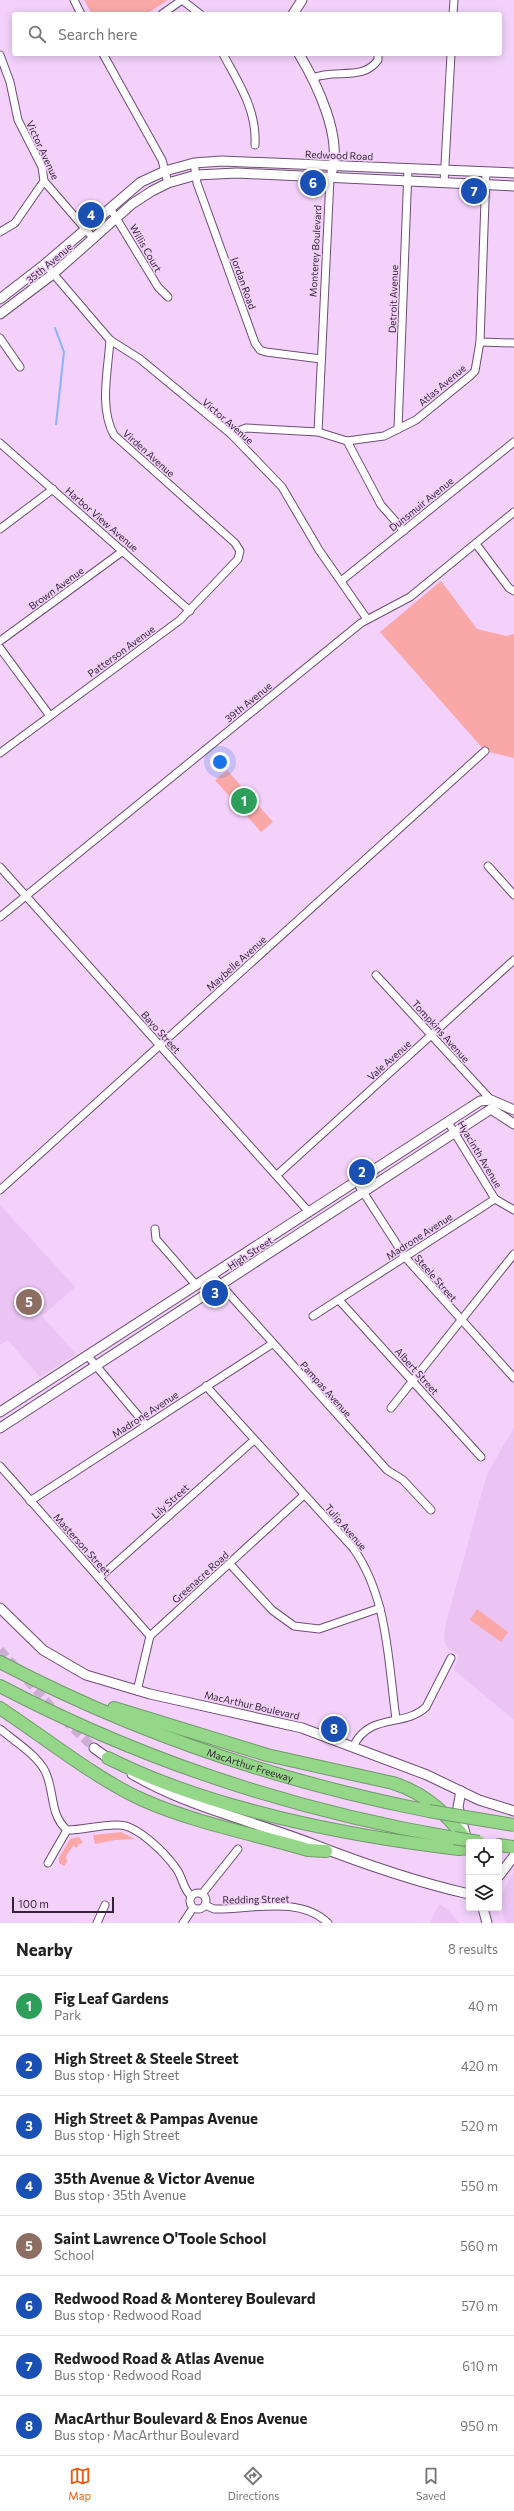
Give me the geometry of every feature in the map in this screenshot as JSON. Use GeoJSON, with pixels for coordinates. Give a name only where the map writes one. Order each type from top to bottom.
{"type":"FeatureCollection","features":[{"type":"Feature","properties":{"kind":"highway","name":"MacArthur Freeway"},"geometry":{"type":"LineString","coordinates":[[0,1662],[56,1690],[130,1722],[233,1760],[329,1789],[429,1811],[514,1825]]}},
{"type":"Feature","properties":{"kind":"highway"},"geometry":{"type":"LineString","coordinates":[[0,1686],[92,1729],[219,1778],[334,1813],[464,1845]]}},
{"type":"Feature","properties":{"kind":"highway"},"geometry":{"type":"LineString","coordinates":[[56,1690],[234,1746],[410,1789],[439,1807],[464,1845]]}},
{"type":"Feature","properties":{"kind":"highway"},"geometry":{"type":"LineString","coordinates":[[0,1708],[104,1778],[142,1800],[185,1815],[308,1850],[326,1851]]}},
{"type":"Feature","properties":{"kind":"highway"},"geometry":{"type":"LineString","coordinates":[[108,1758],[167,1784],[259,1812],[353,1833],[464,1845]]}},
{"type":"Feature","properties":{"kind":"highway"},"geometry":{"type":"LineString","coordinates":[[502,1845],[514,1847]]}},
{"type":"Feature","properties":{"kind":"main road"},"geometry":{"type":"LineString","coordinates":[[294,12],[302,0]]}},
{"type":"Feature","properties":{"kind":"main road","name":"Monterey Boulevard"},"geometry":{"type":"LineString","coordinates":[[300,56],[313,78],[333,134],[333,166],[330,178]]}},
{"type":"Feature","properties":{"kind":"main road","name":"Redwood Road"},"geometry":{"type":"LineString","coordinates":[[165,171],[194,163],[222,160],[514,173]]}},
{"type":"Feature","properties":{"kind":"main road","name":"35th Avenue"},"geometry":{"type":"LineString","coordinates":[[0,299],[45,264],[141,182],[165,171]]}},
{"type":"Feature","properties":{"kind":"main road"},"geometry":{"type":"LineString","coordinates":[[168,183],[196,175],[215,173],[514,186]]}},
{"type":"Feature","properties":{"kind":"main road","name":"35th Avenue"},"geometry":{"type":"LineString","coordinates":[[0,314],[53,274],[132,204],[168,183]]}},
{"type":"Feature","properties":{"kind":"main road","name":"High Street"},"geometry":{"type":"LineString","coordinates":[[0,1412],[308,1211],[480,1101],[491,1105]]}},
{"type":"Feature","properties":{"kind":"main road","name":"Tompkins Avenue"},"geometry":{"type":"LineString","coordinates":[[491,1105],[514,1110]]}},
{"type":"Feature","properties":{"kind":"main road","name":"Tompkins Avenue"},"geometry":{"type":"LineString","coordinates":[[491,1105],[514,1124]]}},
{"type":"Feature","properties":{"kind":"main road","name":"High Street"},"geometry":{"type":"LineString","coordinates":[[0,1428],[455,1132],[491,1105]]}},
{"type":"Feature","properties":{"kind":"main road","name":"MacArthur Boulevard"},"geometry":{"type":"LineString","coordinates":[[0,1608],[36,1645],[55,1659],[96,1680],[138,1691],[279,1722],[353,1747],[427,1775],[485,1802],[511,1807]]}},
{"type":"Feature","properties":{"kind":"main road"},"geometry":{"type":"LineString","coordinates":[[94,1748],[146,1782],[186,1801],[326,1851],[466,1893]]}},
{"type":"Feature","properties":{"kind":"main road"},"geometry":{"type":"LineString","coordinates":[[461,1791],[458,1807],[464,1845]]}},
{"type":"Feature","properties":{"kind":"main road"},"geometry":{"type":"LineString","coordinates":[[500,1875],[514,1856]]}},
{"type":"Feature","properties":{"kind":"main road"},"geometry":{"type":"LineString","coordinates":[[484,1911],[487,1923]]}},
{"type":"Feature","properties":{"kind":"street"},"geometry":{"type":"LineString","coordinates":[[74,0],[80,12]]}},
{"type":"Feature","properties":{"kind":"street"},"geometry":{"type":"LineString","coordinates":[[165,12],[182,0],[197,12]]}},
{"type":"Feature","properties":{"kind":"street"},"geometry":{"type":"LineString","coordinates":[[453,12],[454,0]]}},
{"type":"Feature","properties":{"kind":"street","name":"Victor Avenue"},"geometry":{"type":"LineString","coordinates":[[0,55],[10,82],[18,120],[42,167],[44,181],[94,239]]}},
{"type":"Feature","properties":{"kind":"street"},"geometry":{"type":"LineString","coordinates":[[104,56],[162,160],[168,183]]}},
{"type":"Feature","properties":{"kind":"street"},"geometry":{"type":"LineString","coordinates":[[224,56],[252,112],[255,145]]}},
{"type":"Feature","properties":{"kind":"street"},"geometry":{"type":"LineString","coordinates":[[313,78],[322,74],[363,73],[374,66],[378,60],[378,56]]}},
{"type":"Feature","properties":{"kind":"street"},"geometry":{"type":"LineString","coordinates":[[444,183],[451,56]]}},
{"type":"Feature","properties":{"kind":"street","name":"Jordan Road"},"geometry":{"type":"LineString","coordinates":[[194,163],[196,175],[255,343],[260,350],[266,352],[321,359]]}},
{"type":"Feature","properties":{"kind":"street","name":"Detroit Avenue"},"geometry":{"type":"LineString","coordinates":[[398,430],[408,169]]}},
{"type":"Feature","properties":{"kind":"street","name":"Atlas Avenue"},"geometry":{"type":"LineString","coordinates":[[231,434],[246,428],[318,432],[347,441],[384,436],[416,420],[475,371],[478,362],[480,342],[486,172]]}},
{"type":"Feature","properties":{"kind":"street","name":"Monterey Boulevard"},"geometry":{"type":"LineString","coordinates":[[318,432],[330,178]]}},
{"type":"Feature","properties":{"kind":"street"},"geometry":{"type":"LineString","coordinates":[[0,232],[15,223],[44,181]]}},
{"type":"Feature","properties":{"kind":"street","name":"Willis Court"},"geometry":{"type":"LineString","coordinates":[[110,208],[158,287],[168,297]]}},
{"type":"Feature","properties":{"kind":"street","name":"Victor Avenue"},"geometry":{"type":"LineString","coordinates":[[45,264],[110,340],[140,359],[231,434],[282,486],[319,550],[367,619]]}},
{"type":"Feature","properties":{"kind":"street"},"geometry":{"type":"LineString","coordinates":[[0,338],[20,367]]}},
{"type":"Feature","properties":{"kind":"street","name":"Virden Avenue"},"geometry":{"type":"LineString","coordinates":[[110,340],[106,410],[107,422],[114,435],[235,543],[240,551]]}},
{"type":"Feature","properties":{"kind":"street"},"geometry":{"type":"LineString","coordinates":[[480,342],[514,343]]}},
{"type":"Feature","properties":{"kind":"street"},"geometry":{"type":"LineString","coordinates":[[347,441],[381,505],[404,531]]}},
{"type":"Feature","properties":{"kind":"street","name":"Harbor View Avenue"},"geometry":{"type":"LineString","coordinates":[[0,443],[190,611]]}},
{"type":"Feature","properties":{"kind":"street","name":"Dunsmuir Avenue"},"geometry":{"type":"LineString","coordinates":[[341,581],[512,447]]}},
{"type":"Feature","properties":{"kind":"street"},"geometry":{"type":"LineString","coordinates":[[0,528],[53,489]]}},
{"type":"Feature","properties":{"kind":"street","name":"39th Avenue"},"geometry":{"type":"LineString","coordinates":[[0,917],[367,619],[410,598],[514,512]]}},
{"type":"Feature","properties":{"kind":"street"},"geometry":{"type":"LineString","coordinates":[[476,544],[509,588],[514,591]]}},
{"type":"Feature","properties":{"kind":"street","name":"Brown Avenue"},"geometry":{"type":"LineString","coordinates":[[0,641],[123,551]]}},
{"type":"Feature","properties":{"kind":"street","name":"Patterson Avenue"},"geometry":{"type":"LineString","coordinates":[[0,753],[190,611],[238,559],[240,551]]}},
{"type":"Feature","properties":{"kind":"street"},"geometry":{"type":"LineString","coordinates":[[0,648],[50,716]]}},
{"type":"Feature","properties":{"kind":"street","name":"Maybelle Avenue"},"geometry":{"type":"LineString","coordinates":[[0,1190],[485,751]]}},
{"type":"Feature","properties":{"kind":"street"},"geometry":{"type":"LineString","coordinates":[[488,866],[514,895]]}},
{"type":"Feature","properties":{"kind":"street","name":"Bayo Street"},"geometry":{"type":"LineString","coordinates":[[0,867],[308,1211]]}},
{"type":"Feature","properties":{"kind":"street","name":"Vale Avenue"},"geometry":{"type":"LineString","coordinates":[[277,1175],[514,960]]}},
{"type":"Feature","properties":{"kind":"street","name":"Tompkins Avenue"},"geometry":{"type":"LineString","coordinates":[[376,975],[491,1105]]}},
{"type":"Feature","properties":{"kind":"street","name":"Hyacinth Avenue"},"geometry":{"type":"LineString","coordinates":[[448,1122],[495,1199],[514,1210]]}},
{"type":"Feature","properties":{"kind":"street","name":"Steele Street"},"geometry":{"type":"LineString","coordinates":[[356,1180],[405,1257],[461,1321],[514,1378]]}},
{"type":"Feature","properties":{"kind":"street","name":"Madrone Avenue"},"geometry":{"type":"LineString","coordinates":[[313,1316],[495,1199]]}},
{"type":"Feature","properties":{"kind":"street"},"geometry":{"type":"LineString","coordinates":[[155,1229],[156,1239],[196,1285]]}},
{"type":"Feature","properties":{"kind":"street"},"geometry":{"type":"LineString","coordinates":[[391,1408],[414,1382],[461,1321],[513,1259]]}},
{"type":"Feature","properties":{"kind":"street","name":"Pampas Avenue"},"geometry":{"type":"LineString","coordinates":[[212,1275],[272,1344],[387,1470],[403,1480],[430,1510]]}},
{"type":"Feature","properties":{"kind":"street","name":"Albert Street"},"geometry":{"type":"LineString","coordinates":[[339,1300],[481,1457]]}},
{"type":"Feature","properties":{"kind":"street","name":"Madrone Avenue"},"geometry":{"type":"LineString","coordinates":[[30,1501],[272,1344]]}},
{"type":"Feature","properties":{"kind":"street"},"geometry":{"type":"LineString","coordinates":[[87,1355],[146,1425]]}},
{"type":"Feature","properties":{"kind":"street","name":"Tulip Avenue"},"geometry":{"type":"LineString","coordinates":[[206,1386],[362,1560],[376,1590],[380,1608],[396,1719]]}},
{"type":"Feature","properties":{"kind":"street","name":"Lily Street"},"geometry":{"type":"LineString","coordinates":[[99,1578],[254,1440]]}},
{"type":"Feature","properties":{"kind":"street","name":"Masterson Street"},"geometry":{"type":"LineString","coordinates":[[0,1466],[150,1636]]}},
{"type":"Feature","properties":{"kind":"street","name":"Greenacre Road"},"geometry":{"type":"LineString","coordinates":[[150,1636],[304,1495]]}},
{"type":"Feature","properties":{"kind":"street"},"geometry":{"type":"LineString","coordinates":[[230,1564],[272,1610],[294,1626],[319,1629],[380,1608]]}},
{"type":"Feature","properties":{"kind":"street"},"geometry":{"type":"LineString","coordinates":[[138,1691],[150,1636]]}},
{"type":"Feature","properties":{"kind":"street"},"geometry":{"type":"LineString","coordinates":[[353,1747],[359,1735],[365,1730],[396,1719],[420,1713],[426,1707],[451,1658]]}},
{"type":"Feature","properties":{"kind":"street"},"geometry":{"type":"LineString","coordinates":[[0,1729],[44,1769],[53,1792],[53,1810],[57,1820],[67,1830]]}},
{"type":"Feature","properties":{"kind":"street"},"geometry":{"type":"LineString","coordinates":[[67,1830],[119,1825],[132,1827],[180,1872],[186,1891],[191,1896]]}},
{"type":"Feature","properties":{"kind":"street"},"geometry":{"type":"LineString","coordinates":[[48,1863],[67,1830]]}},
{"type":"Feature","properties":{"kind":"street"},"geometry":{"type":"LineString","coordinates":[[202,1894],[238,1849]]}},
{"type":"Feature","properties":{"kind":"street"},"geometry":{"type":"LineString","coordinates":[[191,1896],[198,1893],[202,1894],[206,1899],[205,1905],[200,1909],[193,1908]]}},
{"type":"Feature","properties":{"kind":"street"},"geometry":{"type":"LineString","coordinates":[[191,1896],[190,1903],[193,1908]]}},
{"type":"Feature","properties":{"kind":"street"},"geometry":{"type":"LineString","coordinates":[[97,1923],[105,1905]]}},
{"type":"Feature","properties":{"kind":"street","name":"Redding Street"},"geometry":{"type":"LineString","coordinates":[[205,1905],[214,1909],[287,1906],[305,1910],[328,1923]]}},
{"type":"Feature","properties":{"kind":"street"},"geometry":{"type":"LineString","coordinates":[[183,1923],[193,1908]]}},
{"type":"Feature","properties":{"kind":"shaded area"},"geometry":{"type":"Polygon","coordinates":[[[84,0],[168,0],[149,12],[91,12],[84,0]]]}},
{"type":"Feature","properties":{"kind":"shaded area"},"geometry":{"type":"Polygon","coordinates":[[[441,581],[477,629],[506,636],[514,634],[514,758],[485,751],[380,632],[441,581]]]}},
{"type":"Feature","properties":{"kind":"shaded area"},"geometry":{"type":"Polygon","coordinates":[[[227,770],[273,822],[261,832],[215,780],[227,770]]]}},
{"type":"Feature","properties":{"kind":"shaded area"},"geometry":{"type":"Polygon","coordinates":[[[0,1205],[75,1287],[42,1316],[76,1354],[40,1377],[8,1340],[0,1345],[0,1205]]]}},
{"type":"Feature","properties":{"kind":"shaded area"},"geometry":{"type":"Polygon","coordinates":[[[514,1427],[514,1720],[454,1670],[459,1655],[446,1646],[444,1637],[446,1623],[487,1474],[514,1427]]]}},
{"type":"Feature","properties":{"kind":"shaded area"},"geometry":{"type":"Polygon","coordinates":[[[477,1609],[508,1632],[501,1642],[470,1620],[477,1609]]]}},
{"type":"Feature","properties":{"kind":"shaded area"},"geometry":{"type":"Polygon","coordinates":[[[121,1832],[135,1839],[115,1840],[95,1844],[93,1835],[121,1832]]]}},
{"type":"Feature","properties":{"kind":"shaded area"},"geometry":{"type":"Polygon","coordinates":[[[79,1837],[83,1843],[77,1845],[78,1848],[73,1846],[66,1856],[67,1862],[64,1866],[59,1863],[59,1858],[70,1839],[79,1837]]]}},
{"type":"Feature","properties":{"kind":"shaded area"},"geometry":{"type":"Polygon","coordinates":[[[514,1871],[514,1923],[505,1923],[502,1908],[502,1894],[514,1871]]]}},
{"type":"Feature","properties":{"kind":"shaded area"},"geometry":{"type":"Polygon","coordinates":[[[439,1904],[448,1910],[460,1923],[430,1923],[439,1904]]]}},
{"type":"Feature","properties":{"kind":"waterway"},"geometry":{"type":"LineString","coordinates":[[55,328],[64,352],[56,424]]}},
{"type":"Feature","properties":{"kind":"tunnel"},"geometry":{"type":"LineString","coordinates":[[0,1650],[55,1711],[94,1748]]}},
{"type":"Feature","properties":{"kind":"place","name":"Redwood Road & Monterey Boulevard"},"geometry":{"type":"Point","coordinates":[313,183]}},
{"type":"Feature","properties":{"kind":"place","name":"Redwood Road & Atlas Avenue"},"geometry":{"type":"Point","coordinates":[474,191]}},
{"type":"Feature","properties":{"kind":"place","name":"35th Avenue & Victor Avenue"},"geometry":{"type":"Point","coordinates":[91,215]}},
{"type":"Feature","properties":{"kind":"place","name":"Fig Leaf Gardens"},"geometry":{"type":"Point","coordinates":[244,801]}},
{"type":"Feature","properties":{"kind":"place","name":"High Street & Steele Street"},"geometry":{"type":"Point","coordinates":[362,1172]}},
{"type":"Feature","properties":{"kind":"place","name":"High Street & Pampas Avenue"},"geometry":{"type":"Point","coordinates":[215,1293]}},
{"type":"Feature","properties":{"kind":"place","name":"Saint Lawrence O'Toole School"},"geometry":{"type":"Point","coordinates":[29,1302]}},
{"type":"Feature","properties":{"kind":"place","name":"MacArthur Boulevard & Enos Avenue"},"geometry":{"type":"Point","coordinates":[334,1729]}}]}
